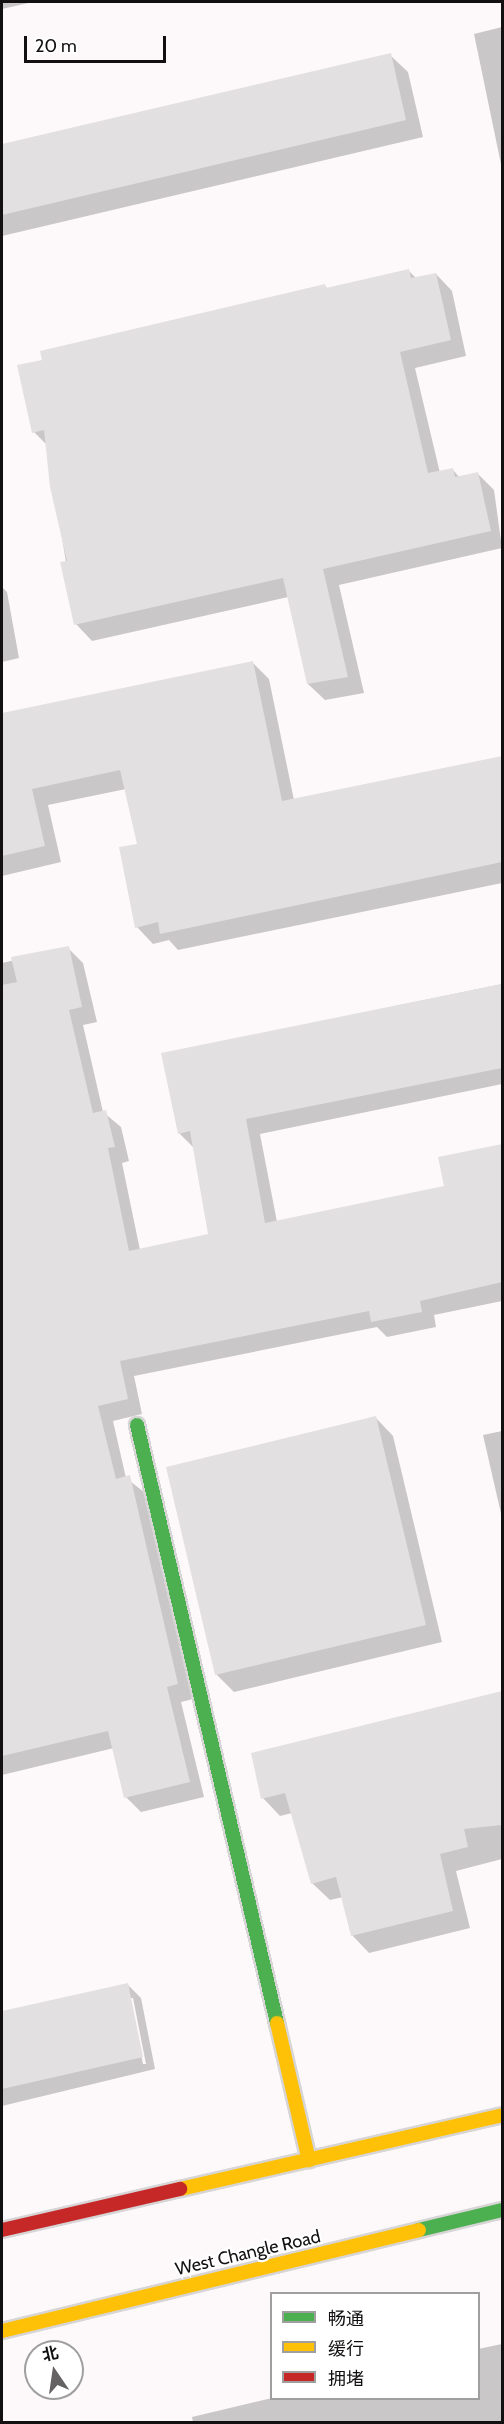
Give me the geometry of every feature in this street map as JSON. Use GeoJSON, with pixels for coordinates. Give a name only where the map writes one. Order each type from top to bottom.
{"type":"FeatureCollection","features":[{"type":"Feature","properties":{"kind":"main road"},"geometry":{"type":"LineString","coordinates":[[137,1425],[309,2160]]}},
{"type":"Feature","properties":{"kind":"main road"},"geometry":{"type":"LineString","coordinates":[[2,2230],[502,2115]]}},
{"type":"Feature","properties":{"kind":"main road","name":"West Changle Road"},"geometry":{"type":"LineString","coordinates":[[2,2331],[502,2210]]}},
{"type":"Feature","properties":{"kind":"building"},"geometry":{"type":"Polygon","coordinates":[[[391,53],[406,120],[2,215],[2,144],[391,53]]]}},
{"type":"Feature","properties":{"kind":"building"},"geometry":{"type":"Polygon","coordinates":[[[409,269],[411,278],[436,273],[451,340],[400,352],[428,473],[453,468],[455,477],[478,472],[491,531],[323,569],[348,677],[307,684],[283,578],[74,625],[60,562],[67,561],[50,487],[44,430],[32,433],[17,365],[42,360],[40,351],[325,284],[326,288],[409,269]]]}},
{"type":"Feature","properties":{"kind":"building"},"geometry":{"type":"Polygon","coordinates":[[[253,661],[282,801],[502,756],[502,862],[160,934],[158,922],[135,928],[119,847],[137,844],[120,770],[32,789],[45,846],[2,856],[2,713],[253,661]]]}},
{"type":"Feature","properties":{"kind":"building"},"geometry":{"type":"Polygon","coordinates":[[[69,946],[82,1007],[69,1010],[93,1113],[106,1110],[115,1147],[108,1148],[129,1251],[208,1234],[190,1131],[178,1134],[161,1053],[502,984],[502,1068],[246,1119],[265,1223],[444,1186],[438,1157],[502,1144],[502,1282],[420,1301],[422,1312],[371,1322],[369,1311],[120,1361],[128,1399],[98,1406],[116,1479],[130,1475],[178,1684],[167,1687],[190,1782],[124,1798],[108,1731],[2,1756],[2,985],[17,982],[11,957],[69,946]]]}},
{"type":"Feature","properties":{"kind":"building"},"geometry":{"type":"Polygon","coordinates":[[[376,1416],[426,1625],[215,1675],[166,1467],[376,1416]]]}},
{"type":"Feature","properties":{"kind":"building"},"geometry":{"type":"Polygon","coordinates":[[[502,1691],[502,1825],[464,1829],[468,1847],[440,1854],[453,1911],[351,1936],[336,1877],[311,1884],[285,1793],[261,1799],[251,1753],[502,1691]]]}},
{"type":"Feature","properties":{"kind":"building"},"geometry":{"type":"Polygon","coordinates":[[[128,1983],[143,2057],[2,2089],[2,2011],[128,1983]]]}},
{"type":"Feature","properties":{"kind":"traffic: fast"},"geometry":{"type":"LineString","coordinates":[[137,1425],[277,2023]]}},
{"type":"Feature","properties":{"kind":"traffic: fast"},"geometry":{"type":"LineString","coordinates":[[419,2230],[502,2210]]}},
{"type":"Feature","properties":{"kind":"traffic: slow"},"geometry":{"type":"LineString","coordinates":[[277,2023],[309,2160]]}},
{"type":"Feature","properties":{"kind":"traffic: slow"},"geometry":{"type":"LineString","coordinates":[[180,2189],[502,2115]]}},
{"type":"Feature","properties":{"kind":"traffic: slow"},"geometry":{"type":"LineString","coordinates":[[2,2331],[419,2230]]}},
{"type":"Feature","properties":{"kind":"traffic: jam"},"geometry":{"type":"LineString","coordinates":[[2,2230],[180,2189]]}}]}
